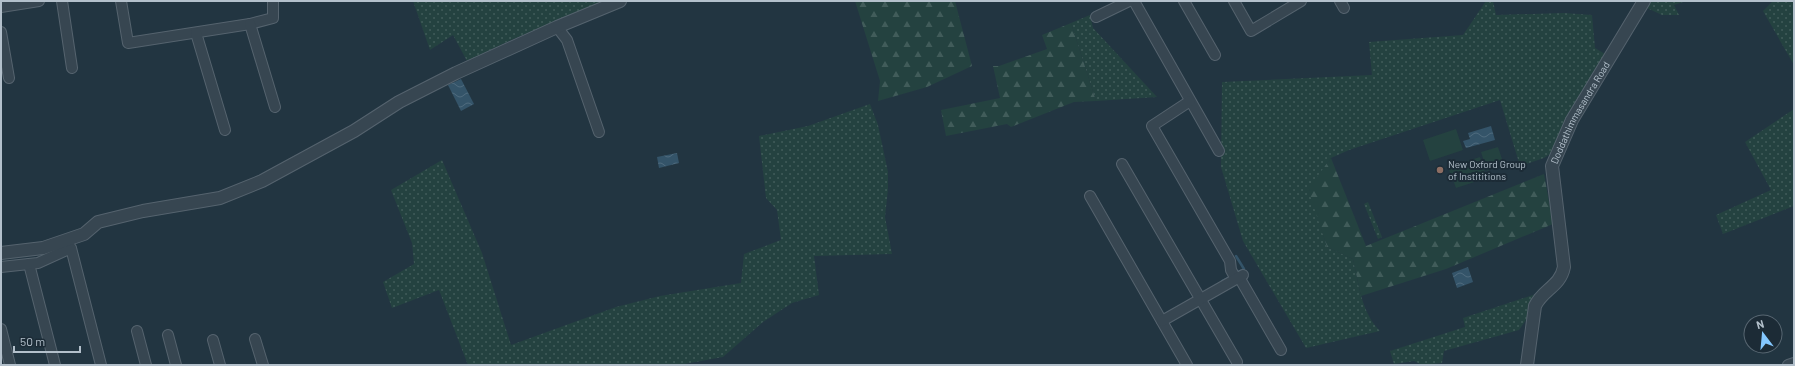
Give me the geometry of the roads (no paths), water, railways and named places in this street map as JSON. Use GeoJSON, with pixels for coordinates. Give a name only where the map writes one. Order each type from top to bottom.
{"type":"FeatureCollection","features":[{"type":"Feature","properties":{"kind":"street"},"geometry":{"type":"LineString","coordinates":[[1,7],[39,1]]}},
{"type":"Feature","properties":{"kind":"street"},"geometry":{"type":"LineString","coordinates":[[62,1],[72,68]]}},
{"type":"Feature","properties":{"kind":"street"},"geometry":{"type":"LineString","coordinates":[[121,1],[128,43],[250,24],[274,18],[273,1]]}},
{"type":"Feature","properties":{"kind":"street"},"geometry":{"type":"LineString","coordinates":[[1,253],[43,248],[84,234],[98,222],[143,211],[220,198],[262,181],[354,131],[399,102],[456,73],[557,27],[620,1]]}},
{"type":"Feature","properties":{"kind":"street"},"geometry":{"type":"LineString","coordinates":[[1134,1],[1219,151]]}},
{"type":"Feature","properties":{"kind":"street"},"geometry":{"type":"LineString","coordinates":[[1184,1],[1214,54]]}},
{"type":"Feature","properties":{"kind":"street"},"geometry":{"type":"LineString","coordinates":[[1234,1],[1251,31],[1295,3]]}},
{"type":"Feature","properties":{"kind":"street","name":"Doddathimmasandra Road"},"geometry":{"type":"LineString","coordinates":[[1527,365],[1535,306],[1539,297],[1562,277],[1564,266],[1552,166],[1572,120],[1644,1]]}},
{"type":"Feature","properties":{"kind":"street"},"geometry":{"type":"LineString","coordinates":[[1096,17],[1125,2]]}},
{"type":"Feature","properties":{"kind":"street"},"geometry":{"type":"LineString","coordinates":[[250,24],[275,107]]}},
{"type":"Feature","properties":{"kind":"street"},"geometry":{"type":"LineString","coordinates":[[557,27],[566,40],[599,132]]}},
{"type":"Feature","properties":{"kind":"street"},"geometry":{"type":"LineString","coordinates":[[1,32],[9,78]]}},
{"type":"Feature","properties":{"kind":"street"},"geometry":{"type":"LineString","coordinates":[[196,32],[225,130]]}},
{"type":"Feature","properties":{"kind":"street"},"geometry":{"type":"LineString","coordinates":[[1190,101],[1152,126],[1230,261],[1231,270],[1239,277],[1281,350]]}},
{"type":"Feature","properties":{"kind":"street"},"geometry":{"type":"LineString","coordinates":[[1122,164],[1237,362]]}},
{"type":"Feature","properties":{"kind":"street"},"geometry":{"type":"LineString","coordinates":[[1090,196],[1187,365]]}},
{"type":"Feature","properties":{"kind":"street"},"geometry":{"type":"LineString","coordinates":[[1,267],[38,263],[71,248],[101,365]]}},
{"type":"Feature","properties":{"kind":"street"},"geometry":{"type":"LineString","coordinates":[[29,264],[55,365]]}},
{"type":"Feature","properties":{"kind":"street"},"geometry":{"type":"LineString","coordinates":[[1162,321],[1239,277]]}},
{"type":"Feature","properties":{"kind":"street"},"geometry":{"type":"LineString","coordinates":[[1,329],[10,365]]}},
{"type":"Feature","properties":{"kind":"street"},"geometry":{"type":"LineString","coordinates":[[137,331],[146,365]]}},
{"type":"Feature","properties":{"kind":"street"},"geometry":{"type":"LineString","coordinates":[[168,335],[176,365]]}},
{"type":"Feature","properties":{"kind":"street"},"geometry":{"type":"LineString","coordinates":[[255,338],[263,365]]}},
{"type":"Feature","properties":{"kind":"street"},"geometry":{"type":"LineString","coordinates":[[213,340],[220,365]]}},
{"type":"Feature","properties":{"kind":"street"},"geometry":{"type":"LineString","coordinates":[[1788,365],[1794,363]]}},
{"type":"Feature","properties":{"kind":"water"},"geometry":{"type":"Polygon","coordinates":[[[461,79],[474,104],[461,111],[448,85],[461,79]]]}},
{"type":"Feature","properties":{"kind":"water"},"geometry":{"type":"Polygon","coordinates":[[[1491,126],[1495,140],[1466,148],[1463,141],[1470,139],[1468,133],[1491,126]]]}},
{"type":"Feature","properties":{"kind":"water"},"geometry":{"type":"Polygon","coordinates":[[[677,153],[679,163],[659,168],[657,157],[677,153]]]}},
{"type":"Feature","properties":{"kind":"water"},"geometry":{"type":"Polygon","coordinates":[[[1468,267],[1473,282],[1457,288],[1452,273],[1468,267]]]}},
{"type":"Feature","properties":{"kind":"waterway"},"geometry":{"type":"LineString","coordinates":[[1236,256],[1244,269],[1236,273]]}},
{"type":"Feature","properties":{"kind":"waterway"},"geometry":{"type":"LineString","coordinates":[[1222,281],[1230,277]]}},
{"type":"Feature","properties":{"kind":"place","name":"New Oxford Group of Instititions"},"geometry":{"type":"Point","coordinates":[1440,170]}}]}
